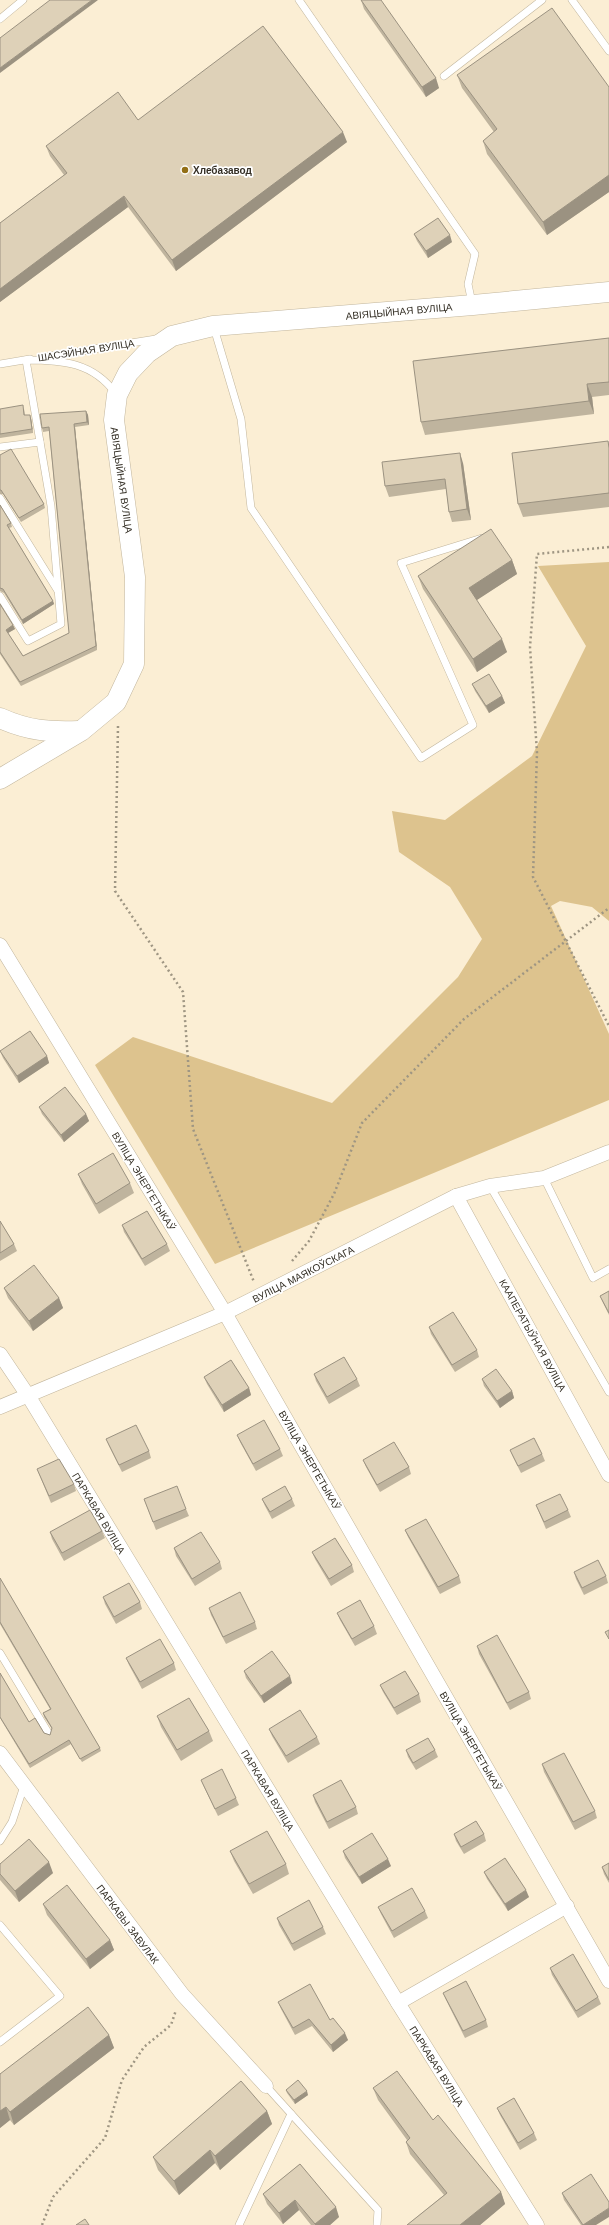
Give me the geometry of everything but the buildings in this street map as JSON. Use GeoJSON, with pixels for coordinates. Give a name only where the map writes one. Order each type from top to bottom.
{"type":"FeatureCollection","features":[{"type":"Feature","properties":{"kind":"main road","name":"АВІЯЦЫЙНАЯ ВУЛІЦА"},"geometry":{"type":"LineString","coordinates":[[0,779],[82,731],[118,699],[134,664],[135,577],[114,420],[117,395],[128,373],[147,354],[172,336],[213,326],[472,305],[609,292]]}},
{"type":"Feature","properties":{"kind":"main road"},"geometry":{"type":"LineString","coordinates":[[0,718],[21,727],[48,732],[82,731]]}},
{"type":"Feature","properties":{"kind":"street","name":"ВУЛІЦА ЭНЕРГЕТЫКАЎ"},"geometry":{"type":"LineString","coordinates":[[0,945],[225,1314],[609,1981]]}},
{"type":"Feature","properties":{"kind":"street","name":"ВУЛІЦА МАЯКОЎСКАГА"},"geometry":{"type":"LineString","coordinates":[[0,1407],[29,1397],[225,1314],[456,1196],[490,1186],[544,1178],[609,1152]]}},
{"type":"Feature","properties":{"kind":"street","name":"КААПЕРАТЫЎНАЯ ВУЛІЦА"},"geometry":{"type":"LineString","coordinates":[[456,1196],[609,1475]]}},
{"type":"Feature","properties":{"kind":"street","name":"ПАРКАВАЯ ВУЛІЦА"},"geometry":{"type":"LineString","coordinates":[[0,1354],[29,1397],[398,2003],[537,2225]]}},
{"type":"Feature","properties":{"kind":"street","name":"ПАРКАВЫ ЗАВУЛАК"},"geometry":{"type":"LineString","coordinates":[[0,1753],[182,1994],[266,2086]]}},
{"type":"Feature","properties":{"kind":"street"},"geometry":{"type":"LineString","coordinates":[[398,2003],[567,1906]]}},
{"type":"Feature","properties":{"kind":"lane"},"geometry":{"type":"LineString","coordinates":[[0,19],[23,0]]}},
{"type":"Feature","properties":{"kind":"lane"},"geometry":{"type":"LineString","coordinates":[[299,0],[475,254],[468,284],[472,305]]}},
{"type":"Feature","properties":{"kind":"lane"},"geometry":{"type":"LineString","coordinates":[[444,76],[542,0]]}},
{"type":"Feature","properties":{"kind":"lane"},"geometry":{"type":"LineString","coordinates":[[572,0],[609,51]]}},
{"type":"Feature","properties":{"kind":"lane"},"geometry":{"type":"LineString","coordinates":[[213,326],[241,419],[251,508],[420,758],[473,725],[401,563],[485,537]]}},
{"type":"Feature","properties":{"kind":"lane","name":"ШАСЭЙНАЯ ВУЛІЦА"},"geometry":{"type":"LineString","coordinates":[[0,364],[172,336]]}},
{"type":"Feature","properties":{"kind":"lane"},"geometry":{"type":"LineString","coordinates":[[0,596],[28,641],[61,624],[51,506],[26,360],[61,360],[81,366],[110,385],[117,395]]}},
{"type":"Feature","properties":{"kind":"lane"},"geometry":{"type":"LineString","coordinates":[[0,447],[40,442]]}},
{"type":"Feature","properties":{"kind":"lane"},"geometry":{"type":"LineString","coordinates":[[0,498],[59,592]]}},
{"type":"Feature","properties":{"kind":"lane"},"geometry":{"type":"LineString","coordinates":[[544,1178],[593,1278],[609,1269]]}},
{"type":"Feature","properties":{"kind":"lane"},"geometry":{"type":"LineString","coordinates":[[490,1186],[609,1392]]}},
{"type":"Feature","properties":{"kind":"lane"},"geometry":{"type":"LineString","coordinates":[[0,1653],[49,1734]]}},
{"type":"Feature","properties":{"kind":"lane"},"geometry":{"type":"LineString","coordinates":[[0,1841],[12,1822],[24,1786]]}},
{"type":"Feature","properties":{"kind":"lane"},"geometry":{"type":"LineString","coordinates":[[0,1925],[60,1996],[0,2042]]}},
{"type":"Feature","properties":{"kind":"lane"},"geometry":{"type":"LineString","coordinates":[[266,2086],[378,2210],[376,2225]]}},
{"type":"Feature","properties":{"kind":"lane"},"geometry":{"type":"LineString","coordinates":[[239,2225],[290,2114]]}},
{"type":"Feature","properties":{"kind":"path"},"geometry":{"type":"LineString","coordinates":[[609,547],[537,554],[530,647],[537,753],[533,877],[609,1026]]}},
{"type":"Feature","properties":{"kind":"path"},"geometry":{"type":"LineString","coordinates":[[118,699],[116,891],[183,992],[193,1129],[260,1296]]}},
{"type":"Feature","properties":{"kind":"path"},"geometry":{"type":"LineString","coordinates":[[290,1263],[309,1241],[331,1200],[362,1123],[464,1019],[566,943],[609,908]]}},
{"type":"Feature","properties":{"kind":"path"},"geometry":{"type":"LineString","coordinates":[[42,2225],[53,2197],[105,2138],[122,2080],[144,2048],[171,2025],[182,1994]]}},
{"type":"Feature","properties":{"kind":"shaded area"},"geometry":{"type":"Polygon","coordinates":[[[609,562],[609,921],[592,907],[560,901],[551,906],[609,1034],[609,1100],[215,1264],[95,1065],[133,1037],[332,1103],[458,977],[482,939],[450,887],[399,852],[392,811],[445,820],[532,756],[586,646],[538,566],[609,562]]]}},
{"type":"Feature","properties":{"kind":"place","name":"Хлебазавод"},"geometry":{"type":"Point","coordinates":[185,170]}}]}
